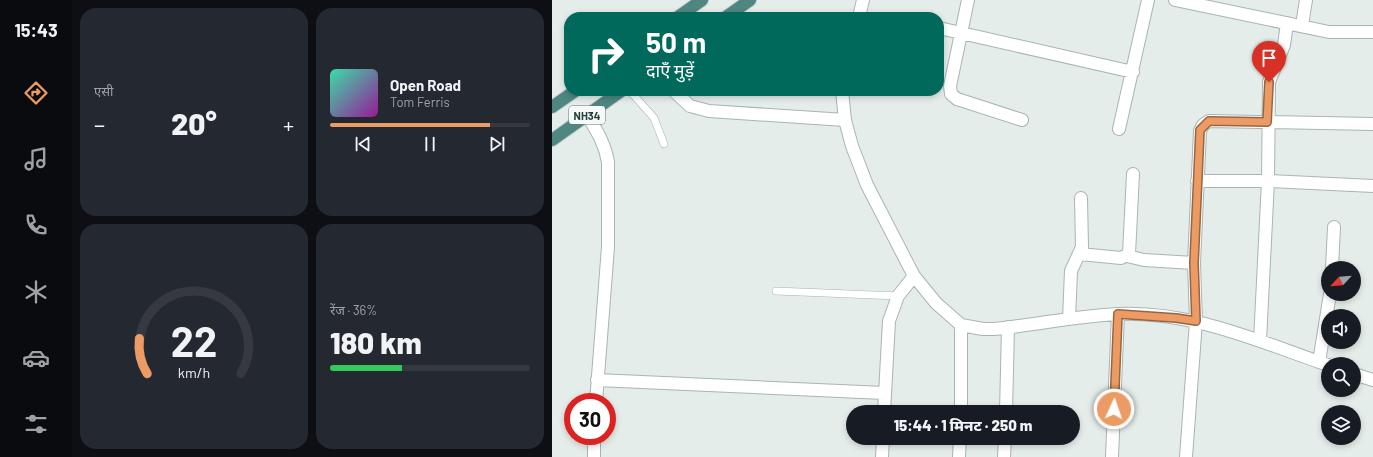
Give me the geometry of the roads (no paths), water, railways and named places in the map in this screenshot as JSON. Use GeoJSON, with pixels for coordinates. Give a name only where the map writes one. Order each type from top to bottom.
{"type":"FeatureCollection","features":[{"type":"Feature","properties":{"kind":"highway"},"geometry":{"type":"LineString","coordinates":[[685,12],[702,0]]}},
{"type":"Feature","properties":{"kind":"highway"},"geometry":{"type":"LineString","coordinates":[[733,12],[750,0]]}},
{"type":"Feature","properties":{"kind":"highway","name":"NH34"},"geometry":{"type":"LineString","coordinates":[[552,107],[568,96]]}},
{"type":"Feature","properties":{"kind":"highway","name":"NH34"},"geometry":{"type":"LineString","coordinates":[[552,140],[614,96]]}},
{"type":"Feature","properties":{"kind":"street"},"geometry":{"type":"LineString","coordinates":[[860,12],[863,0]]}},
{"type":"Feature","properties":{"kind":"street"},"geometry":{"type":"LineString","coordinates":[[968,0],[950,86],[951,94],[957,99],[1022,120]]}},
{"type":"Feature","properties":{"kind":"street"},"geometry":{"type":"LineString","coordinates":[[1119,129],[1148,0]]}},
{"type":"Feature","properties":{"kind":"street"},"geometry":{"type":"LineString","coordinates":[[1175,0],[1343,33],[1373,32]]}},
{"type":"Feature","properties":{"kind":"street"},"geometry":{"type":"LineString","coordinates":[[1302,26],[1306,0]]}},
{"type":"Feature","properties":{"kind":"street"},"geometry":{"type":"LineString","coordinates":[[1260,341],[1268,181],[1267,122],[1269,82],[1284,45],[1287,23]]}},
{"type":"Feature","properties":{"kind":"street"},"geometry":{"type":"LineString","coordinates":[[944,29],[1133,72]]}},
{"type":"Feature","properties":{"kind":"street"},"geometry":{"type":"LineString","coordinates":[[679,96],[690,106],[709,111],[845,120]]}},
{"type":"Feature","properties":{"kind":"street"},"geometry":{"type":"LineString","coordinates":[[843,96],[845,120],[852,146],[867,185],[914,276],[936,303],[961,325],[982,329],[1118,314],[1176,318],[1196,321],[1321,362]]}},
{"type":"Feature","properties":{"kind":"street"},"geometry":{"type":"LineString","coordinates":[[587,115],[603,140],[608,162],[608,247],[596,393]]}},
{"type":"Feature","properties":{"kind":"street"},"geometry":{"type":"LineString","coordinates":[[1186,457],[1196,321],[1194,263],[1199,138],[1203,125],[1209,121],[1373,124]]}},
{"type":"Feature","properties":{"kind":"street"},"geometry":{"type":"LineString","coordinates":[[1127,256],[1130,250],[1133,174]]}},
{"type":"Feature","properties":{"kind":"street"},"geometry":{"type":"LineString","coordinates":[[1197,181],[1268,181],[1373,186]]}},
{"type":"Feature","properties":{"kind":"street"},"geometry":{"type":"LineString","coordinates":[[1068,319],[1071,271],[1082,247],[1081,198]]}},
{"type":"Feature","properties":{"kind":"street"},"geometry":{"type":"LineString","coordinates":[[1332,261],[1334,226]]}},
{"type":"Feature","properties":{"kind":"street"},"geometry":{"type":"LineString","coordinates":[[1080,254],[1121,258],[1127,256],[1144,260],[1194,263]]}},
{"type":"Feature","properties":{"kind":"street"},"geometry":{"type":"LineString","coordinates":[[884,405],[887,332],[898,296],[914,276]]}},
{"type":"Feature","properties":{"kind":"street"},"geometry":{"type":"LineString","coordinates":[[1325,357],[1329,301]]}},
{"type":"Feature","properties":{"kind":"street"},"geometry":{"type":"LineString","coordinates":[[1112,457],[1118,314]]}},
{"type":"Feature","properties":{"kind":"street"},"geometry":{"type":"LineString","coordinates":[[961,325],[961,405]]}},
{"type":"Feature","properties":{"kind":"street"},"geometry":{"type":"LineString","coordinates":[[1006,405],[1008,327]]}},
{"type":"Feature","properties":{"kind":"street"},"geometry":{"type":"LineString","coordinates":[[1361,376],[1373,380]]}},
{"type":"Feature","properties":{"kind":"street"},"geometry":{"type":"LineString","coordinates":[[597,380],[884,393]]}},
{"type":"Feature","properties":{"kind":"street"},"geometry":{"type":"LineString","coordinates":[[594,445],[594,457]]}},
{"type":"Feature","properties":{"kind":"street"},"geometry":{"type":"LineString","coordinates":[[882,457],[883,445]]}},
{"type":"Feature","properties":{"kind":"street"},"geometry":{"type":"LineString","coordinates":[[959,457],[960,445]]}},
{"type":"Feature","properties":{"kind":"street"},"geometry":{"type":"LineString","coordinates":[[1004,457],[1005,445]]}},
{"type":"Feature","properties":{"kind":"lane"},"geometry":{"type":"LineString","coordinates":[[634,96],[654,118],[664,144]]}},
{"type":"Feature","properties":{"kind":"lane"},"geometry":{"type":"LineString","coordinates":[[776,291],[898,296]]}}]}
